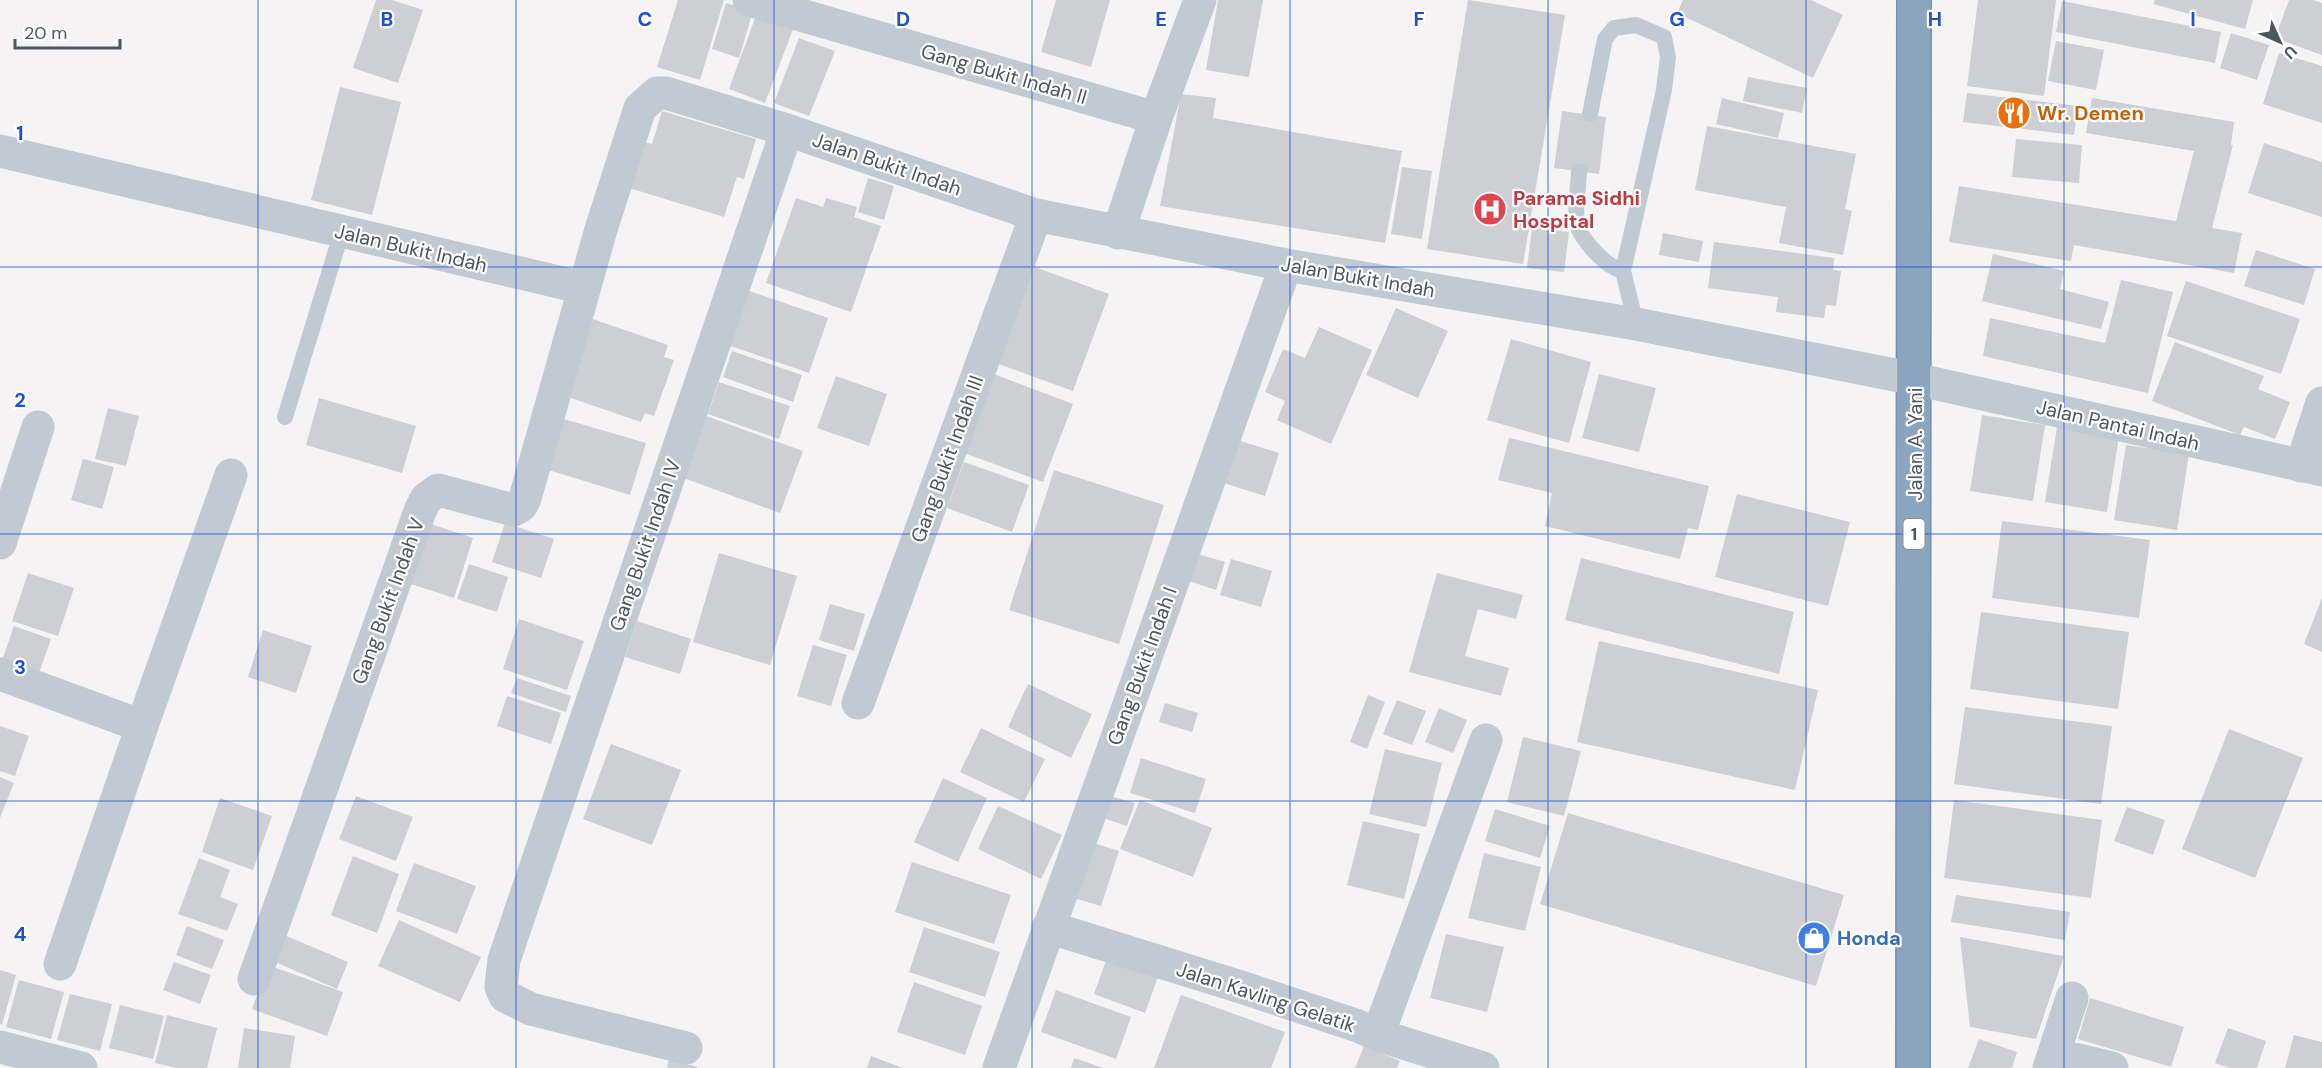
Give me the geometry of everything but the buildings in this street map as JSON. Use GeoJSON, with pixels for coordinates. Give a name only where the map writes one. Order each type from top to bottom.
{"type":"FeatureCollection","features":[{"type":"Feature","properties":{"kind":"highway","name":"Jalan A. Yani"},"geometry":{"type":"LineString","coordinates":[[1913,1068],[1914,0]]}},
{"type":"Feature","properties":{"kind":"street","name":"Gang Bukit Indah II"},"geometry":{"type":"LineString","coordinates":[[749,0],[1156,118]]}},
{"type":"Feature","properties":{"kind":"street"},"geometry":{"type":"LineString","coordinates":[[1118,233],[1156,118],[1200,0]]}},
{"type":"Feature","properties":{"kind":"street","name":"Jalan Bukit Indah"},"geometry":{"type":"LineString","coordinates":[[0,151],[584,288],[640,108],[657,93],[666,93],[787,130],[1036,215],[1286,265],[1636,324],[1915,380]]}},
{"type":"Feature","properties":{"kind":"street","name":"Gang Bukit Indah IV"},"geometry":{"type":"LineString","coordinates":[[686,1048],[531,1009],[505,996],[501,987],[504,960],[787,130]]}},
{"type":"Feature","properties":{"kind":"street","name":"Gang Bukit Indah III"},"geometry":{"type":"LineString","coordinates":[[858,703],[1036,215]]}},
{"type":"Feature","properties":{"kind":"street","name":"Gang Bukit Indah I"},"geometry":{"type":"LineString","coordinates":[[999,1068],[1286,265]]}},
{"type":"Feature","properties":{"kind":"street","name":"Gang Bukit Indah V"},"geometry":{"type":"LineString","coordinates":[[254,979],[420,511],[426,499],[438,490],[514,510],[521,506],[584,288]]}},
{"type":"Feature","properties":{"kind":"street","name":"Jalan Pantai Indah"},"geometry":{"type":"LineString","coordinates":[[1915,380],[2311,468]]}},
{"type":"Feature","properties":{"kind":"street"},"geometry":{"type":"LineString","coordinates":[[2311,468],[2322,403]]}},
{"type":"Feature","properties":{"kind":"street"},"geometry":{"type":"LineString","coordinates":[[0,543],[38,427]]}},
{"type":"Feature","properties":{"kind":"street"},"geometry":{"type":"LineString","coordinates":[[60,964],[231,475]]}},
{"type":"Feature","properties":{"kind":"street"},"geometry":{"type":"LineString","coordinates":[[0,674],[142,726]]}},
{"type":"Feature","properties":{"kind":"street"},"geometry":{"type":"LineString","coordinates":[[1378,1035],[1486,740]]}},
{"type":"Feature","properties":{"kind":"street","name":"Jalan Kavling Gelatik"},"geometry":{"type":"LineString","coordinates":[[1048,927],[1244,988],[1358,1026],[1378,1035],[1483,1068]]}},
{"type":"Feature","properties":{"kind":"street"},"geometry":{"type":"LineString","coordinates":[[2072,998],[2052,1061],[2112,1068]]}},
{"type":"Feature","properties":{"kind":"street"},"geometry":{"type":"LineString","coordinates":[[0,1047],[81,1068]]}},
{"type":"Feature","properties":{"kind":"lane"},"geometry":{"type":"LineString","coordinates":[[1590,114],[1605,39],[1614,28],[1636,25],[1664,37],[1668,57],[1664,90],[1623,271],[1636,324]]}},
{"type":"Feature","properties":{"kind":"lane"},"geometry":{"type":"LineString","coordinates":[[1579,171],[1577,223],[1586,239],[1601,257],[1612,268],[1623,271]]}},
{"type":"Feature","properties":{"kind":"lane"},"geometry":{"type":"LineString","coordinates":[[285,417],[342,231]]}},
{"type":"Feature","properties":{"kind":"place","name":"Wr. Demen"},"geometry":{"type":"Point","coordinates":[2014,113]}},
{"type":"Feature","properties":{"kind":"place","name":"Parama Sidhi Hospital"},"geometry":{"type":"Point","coordinates":[1490,209]}},
{"type":"Feature","properties":{"kind":"place","name":"Honda"},"geometry":{"type":"Point","coordinates":[1814,938]}}]}
